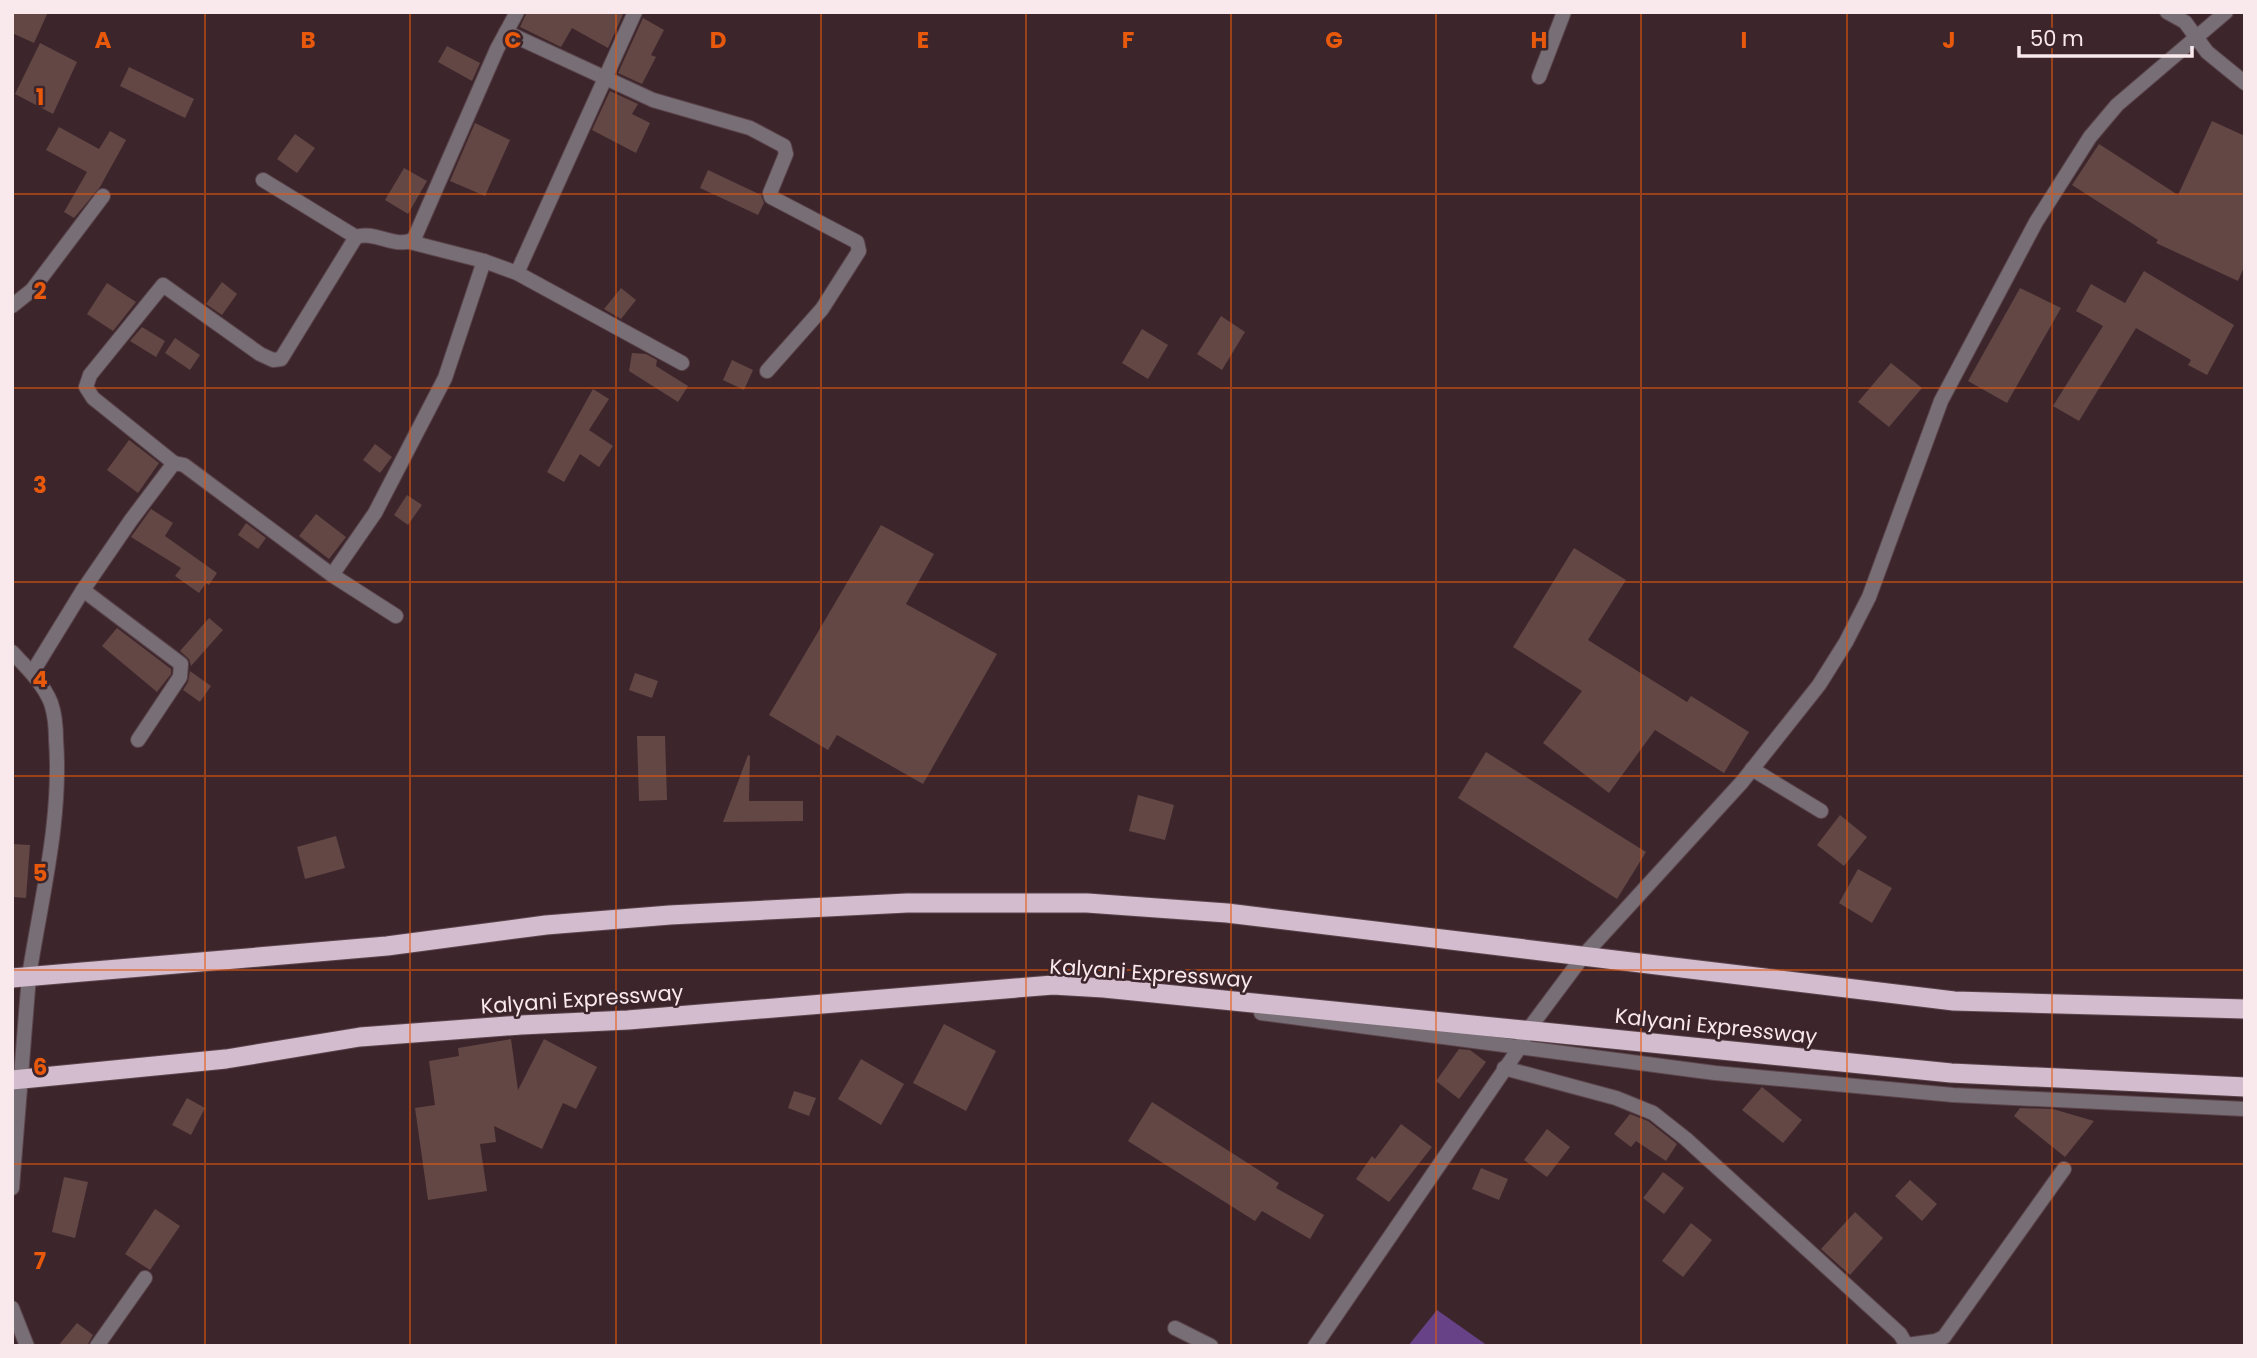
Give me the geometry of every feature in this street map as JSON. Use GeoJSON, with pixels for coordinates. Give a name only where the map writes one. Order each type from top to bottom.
{"type":"FeatureCollection","features":[{"type":"Feature","properties":{"kind":"highway"},"geometry":{"type":"LineString","coordinates":[[20,977],[387,946],[546,925],[670,915],[907,903],[1087,903],[1227,913],[1954,1000],[2245,1009]]}},
{"type":"Feature","properties":{"kind":"highway","name":"Kalyani Expressway"},"geometry":{"type":"LineString","coordinates":[[17,1079],[226,1059],[360,1037],[628,1020],[1053,985],[1104,988],[1524,1039],[1951,1073],[2245,1087]]}},
{"type":"Feature","properties":{"kind":"street"},"geometry":{"type":"LineString","coordinates":[[410,242],[517,12]]}},
{"type":"Feature","properties":{"kind":"street"},"geometry":{"type":"LineString","coordinates":[[517,273],[635,12]]}},
{"type":"Feature","properties":{"kind":"street"},"geometry":{"type":"LineString","coordinates":[[1539,77],[1564,12]]}},
{"type":"Feature","properties":{"kind":"street"},"geometry":{"type":"LineString","coordinates":[[2167,12],[2185,22],[2207,52],[2245,83]]}},
{"type":"Feature","properties":{"kind":"street"},"geometry":{"type":"LineString","coordinates":[[1315,1346],[1584,955],[1752,769],[1819,685],[1846,642],[1869,597],[1941,401],[2036,222],[2090,137],[2117,105],[2226,12]]}},
{"type":"Feature","properties":{"kind":"street"},"geometry":{"type":"LineString","coordinates":[[506,32],[662,103],[757,131],[784,146],[786,152],[770,193],[771,197],[827,225],[859,246],[857,256],[822,309],[767,372]]}},
{"type":"Feature","properties":{"kind":"street"},"geometry":{"type":"LineString","coordinates":[[264,180],[356,237]]}},
{"type":"Feature","properties":{"kind":"street"},"geometry":{"type":"LineString","coordinates":[[12,306],[32,290],[103,196]]}},
{"type":"Feature","properties":{"kind":"street"},"geometry":{"type":"LineString","coordinates":[[396,616],[332,575],[184,466],[174,463],[93,398],[86,387],[90,375],[163,285],[244,344],[268,359],[277,361],[284,354],[356,237],[363,234],[402,243],[410,242],[484,261],[517,273],[682,363]]}},
{"type":"Feature","properties":{"kind":"street"},"geometry":{"type":"LineString","coordinates":[[332,575],[375,513],[446,378],[484,261]]}},
{"type":"Feature","properties":{"kind":"street"},"geometry":{"type":"LineString","coordinates":[[32,673],[83,590],[174,463]]}},
{"type":"Feature","properties":{"kind":"street"},"geometry":{"type":"LineString","coordinates":[[83,590],[181,664],[180,677],[138,740]]}},
{"type":"Feature","properties":{"kind":"street"},"geometry":{"type":"LineString","coordinates":[[12,652],[32,673],[50,702],[58,760],[55,810],[20,977],[12,1188]]}},
{"type":"Feature","properties":{"kind":"street"},"geometry":{"type":"LineString","coordinates":[[1752,769],[1821,811]]}},
{"type":"Feature","properties":{"kind":"street"},"geometry":{"type":"LineString","coordinates":[[1524,1039],[1715,1073],[1953,1096],[2245,1109]]}},
{"type":"Feature","properties":{"kind":"street"},"geometry":{"type":"LineString","coordinates":[[1504,1068],[1616,1098],[1653,1113],[1752,1199],[1899,1334],[1907,1345],[1936,1341],[1944,1337],[2064,1169]]}},
{"type":"Feature","properties":{"kind":"street"},"geometry":{"type":"LineString","coordinates":[[97,1346],[145,1278]]}},
{"type":"Feature","properties":{"kind":"street"},"geometry":{"type":"LineString","coordinates":[[12,1308],[27,1346]]}},
{"type":"Feature","properties":{"kind":"street"},"geometry":{"type":"LineString","coordinates":[[1175,1328],[1211,1346]]}},
{"type":"Feature","properties":{"kind":"shaded area"},"geometry":{"type":"Polygon","coordinates":[[[1437,1310],[1488,1346],[1408,1346],[1437,1310]]]}},
{"type":"Feature","properties":{"kind":"building"},"geometry":{"type":"Polygon","coordinates":[[[12,12],[48,12],[34,43],[12,33],[12,12]]]}},
{"type":"Feature","properties":{"kind":"building"},"geometry":{"type":"Polygon","coordinates":[[[527,12],[624,12],[608,48],[572,28],[561,47],[520,27],[527,12]]]}},
{"type":"Feature","properties":{"kind":"building"},"geometry":{"type":"Polygon","coordinates":[[[643,18],[664,30],[651,55],[656,57],[642,84],[618,73],[643,18]]]}},
{"type":"Feature","properties":{"kind":"building"},"geometry":{"type":"Polygon","coordinates":[[[40,43],[77,62],[53,114],[15,94],[40,43]]]}},
{"type":"Feature","properties":{"kind":"building"},"geometry":{"type":"Polygon","coordinates":[[[447,46],[480,63],[472,81],[438,62],[447,46]]]}},
{"type":"Feature","properties":{"kind":"building"},"geometry":{"type":"Polygon","coordinates":[[[129,67],[194,99],[185,118],[120,86],[129,67]]]}},
{"type":"Feature","properties":{"kind":"building"},"geometry":{"type":"Polygon","coordinates":[[[610,91],[638,104],[632,114],[650,123],[636,153],[592,130],[610,91]]]}},
{"type":"Feature","properties":{"kind":"building"},"geometry":{"type":"Polygon","coordinates":[[[2212,121],[2245,136],[2245,265],[2238,281],[2156,243],[2158,240],[2072,185],[2099,144],[2178,195],[2212,121]]]}},
{"type":"Feature","properties":{"kind":"building"},"geometry":{"type":"Polygon","coordinates":[[[475,123],[510,140],[485,196],[450,181],[475,123]]]}},
{"type":"Feature","properties":{"kind":"building"},"geometry":{"type":"Polygon","coordinates":[[[59,127],[99,149],[110,131],[126,140],[100,187],[74,218],[64,212],[87,172],[46,150],[59,127]]]}},
{"type":"Feature","properties":{"kind":"building"},"geometry":{"type":"Polygon","coordinates":[[[295,134],[315,148],[297,173],[277,159],[295,134]]]}},
{"type":"Feature","properties":{"kind":"building"},"geometry":{"type":"Polygon","coordinates":[[[404,168],[427,181],[408,214],[385,200],[404,168]]]}},
{"type":"Feature","properties":{"kind":"building"},"geometry":{"type":"Polygon","coordinates":[[[708,170],[761,195],[764,203],[758,215],[700,188],[708,170]]]}},
{"type":"Feature","properties":{"kind":"building"},"geometry":{"type":"Polygon","coordinates":[[[2144,271],[2234,325],[2207,375],[2188,365],[2191,360],[2136,328],[2079,421],[2053,406],[2103,326],[2076,311],[2091,284],[2125,303],[2144,271]]]}},
{"type":"Feature","properties":{"kind":"building"},"geometry":{"type":"Polygon","coordinates":[[[222,282],[237,294],[222,315],[206,304],[222,282]]]}},
{"type":"Feature","properties":{"kind":"building"},"geometry":{"type":"Polygon","coordinates":[[[107,283],[136,302],[113,331],[87,314],[107,283]]]}},
{"type":"Feature","properties":{"kind":"building"},"geometry":{"type":"Polygon","coordinates":[[[621,288],[636,300],[621,319],[604,309],[621,288]]]}},
{"type":"Feature","properties":{"kind":"building"},"geometry":{"type":"Polygon","coordinates":[[[2020,288],[2061,308],[2007,403],[1968,381],[2020,288]]]}},
{"type":"Feature","properties":{"kind":"building"},"geometry":{"type":"Polygon","coordinates":[[[1221,316],[1245,332],[1222,370],[1197,354],[1221,316]]]}},
{"type":"Feature","properties":{"kind":"building"},"geometry":{"type":"Polygon","coordinates":[[[142,327],[165,341],[156,357],[130,341],[142,327]]]}},
{"type":"Feature","properties":{"kind":"building"},"geometry":{"type":"Polygon","coordinates":[[[1142,329],[1168,345],[1148,379],[1122,363],[1142,329]]]}},
{"type":"Feature","properties":{"kind":"building"},"geometry":{"type":"Polygon","coordinates":[[[175,338],[200,355],[190,370],[165,353],[175,338]]]}},
{"type":"Feature","properties":{"kind":"building"},"geometry":{"type":"Polygon","coordinates":[[[632,353],[646,354],[657,360],[656,366],[688,386],[678,402],[629,371],[632,353]]]}},
{"type":"Feature","properties":{"kind":"building"},"geometry":{"type":"Polygon","coordinates":[[[732,360],[753,370],[744,390],[723,380],[732,360]]]}},
{"type":"Feature","properties":{"kind":"building"},"geometry":{"type":"Polygon","coordinates":[[[1891,363],[1922,388],[1889,427],[1858,402],[1891,363]]]}},
{"type":"Feature","properties":{"kind":"building"},"geometry":{"type":"Polygon","coordinates":[[[593,389],[609,399],[589,430],[613,446],[599,467],[580,454],[564,482],[547,472],[593,389]]]}},
{"type":"Feature","properties":{"kind":"building"},"geometry":{"type":"Polygon","coordinates":[[[129,440],[159,463],[138,493],[107,470],[129,440]]]}},
{"type":"Feature","properties":{"kind":"building"},"geometry":{"type":"Polygon","coordinates":[[[375,444],[392,457],[380,473],[363,460],[375,444]]]}},
{"type":"Feature","properties":{"kind":"building"},"geometry":{"type":"Polygon","coordinates":[[[407,495],[422,505],[408,525],[394,515],[407,495]]]}},
{"type":"Feature","properties":{"kind":"building"},"geometry":{"type":"Polygon","coordinates":[[[151,509],[173,523],[165,536],[217,573],[199,593],[175,576],[181,568],[131,537],[151,509]]]}},
{"type":"Feature","properties":{"kind":"building"},"geometry":{"type":"Polygon","coordinates":[[[316,514],[346,537],[329,559],[299,536],[316,514]]]}},
{"type":"Feature","properties":{"kind":"building"},"geometry":{"type":"Polygon","coordinates":[[[246,523],[266,538],[258,549],[238,535],[246,523]]]}},
{"type":"Feature","properties":{"kind":"building"},"geometry":{"type":"Polygon","coordinates":[[[881,525],[934,554],[906,604],[997,654],[923,784],[837,735],[828,750],[769,715],[881,525]]]}},
{"type":"Feature","properties":{"kind":"building"},"geometry":{"type":"Polygon","coordinates":[[[1574,548],[1626,580],[1588,640],[1687,702],[1691,696],[1749,732],[1724,773],[1655,730],[1609,793],[1543,743],[1582,691],[1513,647],[1574,548]]]}},
{"type":"Feature","properties":{"kind":"building"},"geometry":{"type":"Polygon","coordinates":[[[209,618],[223,630],[191,666],[189,659],[180,651],[209,618]]]}},
{"type":"Feature","properties":{"kind":"building"},"geometry":{"type":"Polygon","coordinates":[[[117,628],[171,669],[171,674],[157,692],[102,646],[117,628]]]}},
{"type":"Feature","properties":{"kind":"building"},"geometry":{"type":"Polygon","coordinates":[[[190,671],[211,686],[200,702],[183,690],[190,671]]]}},
{"type":"Feature","properties":{"kind":"building"},"geometry":{"type":"Polygon","coordinates":[[[635,673],[658,681],[652,698],[629,690],[635,673]]]}},
{"type":"Feature","properties":{"kind":"building"},"geometry":{"type":"Polygon","coordinates":[[[637,736],[665,736],[667,800],[639,801],[637,736]]]}},
{"type":"Feature","properties":{"kind":"building"},"geometry":{"type":"Polygon","coordinates":[[[1486,752],[1646,852],[1617,899],[1458,798],[1486,752]]]}},
{"type":"Feature","properties":{"kind":"building"},"geometry":{"type":"Polygon","coordinates":[[[748,755],[749,801],[803,801],[803,821],[723,822],[748,755]]]}},
{"type":"Feature","properties":{"kind":"building"},"geometry":{"type":"Polygon","coordinates":[[[1138,795],[1174,805],[1165,840],[1129,831],[1138,795]]]}},
{"type":"Feature","properties":{"kind":"building"},"geometry":{"type":"Polygon","coordinates":[[[1840,815],[1867,837],[1844,866],[1817,845],[1840,815]]]}},
{"type":"Feature","properties":{"kind":"building"},"geometry":{"type":"Polygon","coordinates":[[[336,836],[345,868],[305,879],[297,847],[336,836]]]}},
{"type":"Feature","properties":{"kind":"building"},"geometry":{"type":"Polygon","coordinates":[[[12,844],[30,845],[26,898],[12,897],[12,844]]]}},
{"type":"Feature","properties":{"kind":"building"},"geometry":{"type":"Polygon","coordinates":[[[1858,869],[1892,888],[1872,923],[1839,903],[1858,869]]]}},
{"type":"Feature","properties":{"kind":"building"},"geometry":{"type":"Polygon","coordinates":[[[944,1024],[996,1051],[966,1111],[913,1083],[944,1024]]]}},
{"type":"Feature","properties":{"kind":"building"},"geometry":{"type":"Polygon","coordinates":[[[511,1039],[518,1090],[544,1039],[597,1067],[576,1109],[563,1103],[542,1149],[494,1126],[496,1142],[480,1144],[487,1191],[428,1200],[415,1108],[435,1105],[429,1061],[459,1056],[458,1048],[511,1039]]]}},
{"type":"Feature","properties":{"kind":"building"},"geometry":{"type":"Polygon","coordinates":[[[1459,1049],[1470,1050],[1486,1062],[1459,1099],[1436,1081],[1459,1049]]]}},
{"type":"Feature","properties":{"kind":"building"},"geometry":{"type":"Polygon","coordinates":[[[861,1059],[904,1084],[881,1125],[838,1099],[861,1059]]]}},
{"type":"Feature","properties":{"kind":"building"},"geometry":{"type":"Polygon","coordinates":[[[1762,1087],[1802,1120],[1783,1143],[1742,1110],[1762,1087]]]}},
{"type":"Feature","properties":{"kind":"building"},"geometry":{"type":"Polygon","coordinates":[[[794,1091],[816,1098],[809,1116],[788,1108],[794,1091]]]}},
{"type":"Feature","properties":{"kind":"building"},"geometry":{"type":"Polygon","coordinates":[[[187,1098],[205,1108],[191,1135],[172,1125],[187,1098]]]}},
{"type":"Feature","properties":{"kind":"building"},"geometry":{"type":"Polygon","coordinates":[[[1152,1102],[1279,1183],[1276,1188],[1324,1215],[1310,1239],[1262,1211],[1255,1221],[1128,1141],[1152,1102]]]}},
{"type":"Feature","properties":{"kind":"building"},"geometry":{"type":"Polygon","coordinates":[[[2020,1108],[2053,1109],[2094,1121],[2065,1157],[2014,1116],[2020,1108]]]}},
{"type":"Feature","properties":{"kind":"building"},"geometry":{"type":"Polygon","coordinates":[[[1630,1114],[1648,1121],[1677,1144],[1666,1161],[1636,1141],[1631,1147],[1614,1134],[1630,1114]]]}},
{"type":"Feature","properties":{"kind":"building"},"geometry":{"type":"Polygon","coordinates":[[[1401,1124],[1432,1147],[1389,1202],[1356,1179],[1372,1156],[1375,1159],[1401,1124]]]}},
{"type":"Feature","properties":{"kind":"building"},"geometry":{"type":"Polygon","coordinates":[[[1547,1129],[1570,1147],[1547,1177],[1524,1160],[1547,1129]]]}},
{"type":"Feature","properties":{"kind":"building"},"geometry":{"type":"Polygon","coordinates":[[[1481,1168],[1508,1179],[1499,1200],[1472,1189],[1481,1168]]]}},
{"type":"Feature","properties":{"kind":"building"},"geometry":{"type":"Polygon","coordinates":[[[1663,1172],[1684,1188],[1664,1214],[1643,1198],[1663,1172]]]}},
{"type":"Feature","properties":{"kind":"building"},"geometry":{"type":"Polygon","coordinates":[[[64,1177],[88,1182],[75,1238],[52,1232],[64,1177]]]}},
{"type":"Feature","properties":{"kind":"building"},"geometry":{"type":"Polygon","coordinates":[[[1910,1180],[1937,1204],[1922,1221],[1895,1196],[1910,1180]]]}},
{"type":"Feature","properties":{"kind":"building"},"geometry":{"type":"Polygon","coordinates":[[[155,1209],[180,1226],[150,1270],[125,1254],[155,1209]]]}},
{"type":"Feature","properties":{"kind":"building"},"geometry":{"type":"Polygon","coordinates":[[[1855,1212],[1883,1238],[1850,1275],[1821,1249],[1855,1212]]]}},
{"type":"Feature","properties":{"kind":"building"},"geometry":{"type":"Polygon","coordinates":[[[1691,1223],[1712,1240],[1683,1277],[1662,1261],[1691,1223]]]}},
{"type":"Feature","properties":{"kind":"building"},"geometry":{"type":"Polygon","coordinates":[[[77,1323],[93,1335],[87,1346],[58,1346],[77,1323]]]}}]}
